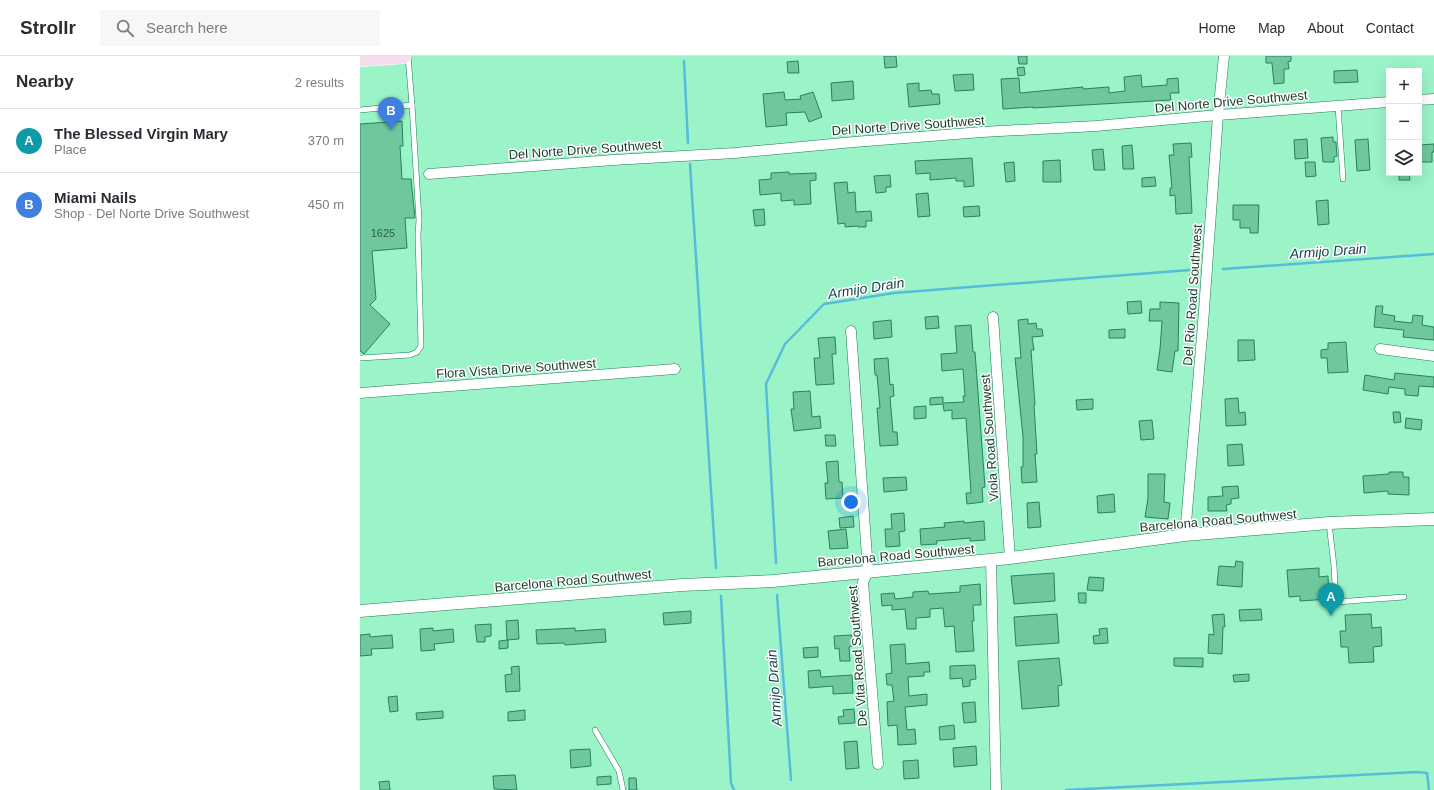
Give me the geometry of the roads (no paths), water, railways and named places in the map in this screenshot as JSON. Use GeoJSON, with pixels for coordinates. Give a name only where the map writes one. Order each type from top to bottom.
{"type":"FeatureCollection","features":[{"type":"Feature","properties":{"kind":"main road"},"geometry":{"type":"LineString","coordinates":[[360,59],[403,56]]}},
{"type":"Feature","properties":{"kind":"street","name":"Del Rio Road Southwest"},"geometry":{"type":"LineString","coordinates":[[1185,535],[1224,56]]}},
{"type":"Feature","properties":{"kind":"street"},"geometry":{"type":"LineString","coordinates":[[1422,100],[1434,99]]}},
{"type":"Feature","properties":{"kind":"street","name":"Del Norte Drive Southwest"},"geometry":{"type":"LineString","coordinates":[[429,174],[613,160],[735,153],[982,132],[1096,126],[1386,102]]}},
{"type":"Feature","properties":{"kind":"street","name":"Viola Road Southwest"},"geometry":{"type":"LineString","coordinates":[[993,317],[1010,558]]}},
{"type":"Feature","properties":{"kind":"street","name":"De Vita Road Southwest"},"geometry":{"type":"LineString","coordinates":[[851,331],[868,571],[863,582],[878,764]]}},
{"type":"Feature","properties":{"kind":"street"},"geometry":{"type":"LineString","coordinates":[[1380,349],[1434,356]]}},
{"type":"Feature","properties":{"kind":"street","name":"Flora Vista Drive Southwest"},"geometry":{"type":"LineString","coordinates":[[360,393],[675,369]]}},
{"type":"Feature","properties":{"kind":"street","name":"Barcelona Road Southwest"},"geometry":{"type":"LineString","coordinates":[[360,611],[682,585],[773,581],[1010,558],[1185,535],[1329,523],[1434,519]]}},
{"type":"Feature","properties":{"kind":"street"},"geometry":{"type":"LineString","coordinates":[[990,560],[996,790]]}},
{"type":"Feature","properties":{"kind":"lane"},"geometry":{"type":"LineString","coordinates":[[360,358],[410,355],[417,352],[421,346],[418,235],[419,220],[408,56]]}},
{"type":"Feature","properties":{"kind":"lane"},"geometry":{"type":"LineString","coordinates":[[360,110],[412,105]]}},
{"type":"Feature","properties":{"kind":"lane"},"geometry":{"type":"LineString","coordinates":[[1338,106],[1343,179]]}},
{"type":"Feature","properties":{"kind":"lane"},"geometry":{"type":"LineString","coordinates":[[1329,523],[1336,602],[1404,597]]}},
{"type":"Feature","properties":{"kind":"lane"},"geometry":{"type":"LineString","coordinates":[[595,730],[619,771],[623,790]]}},
{"type":"Feature","properties":{"kind":"waterway"},"geometry":{"type":"LineString","coordinates":[[684,61],[688,143]]}},
{"type":"Feature","properties":{"kind":"waterway"},"geometry":{"type":"LineString","coordinates":[[690,164],[716,568]]}},
{"type":"Feature","properties":{"kind":"waterway","name":"Armijo Drain"},"geometry":{"type":"LineString","coordinates":[[1223,269],[1434,254]]}},
{"type":"Feature","properties":{"kind":"waterway","name":"Armijo Drain"},"geometry":{"type":"LineString","coordinates":[[776,563],[766,384],[785,344],[824,304],[894,293],[1190,270]]}},
{"type":"Feature","properties":{"kind":"waterway","name":"Armijo Drain"},"geometry":{"type":"LineString","coordinates":[[777,595],[791,780]]}},
{"type":"Feature","properties":{"kind":"waterway"},"geometry":{"type":"LineString","coordinates":[[721,596],[731,783],[734,790]]}},
{"type":"Feature","properties":{"kind":"waterway"},"geometry":{"type":"LineString","coordinates":[[1066,790],[1417,772],[1427,773],[1429,790]]}},
{"type":"Feature","properties":{"kind":"place","name":"Miami Nails"},"geometry":{"type":"Point","coordinates":[391,130]}},
{"type":"Feature","properties":{"kind":"place","name":"The Blessed Virgin Mary"},"geometry":{"type":"Point","coordinates":[1331,616]}}]}
